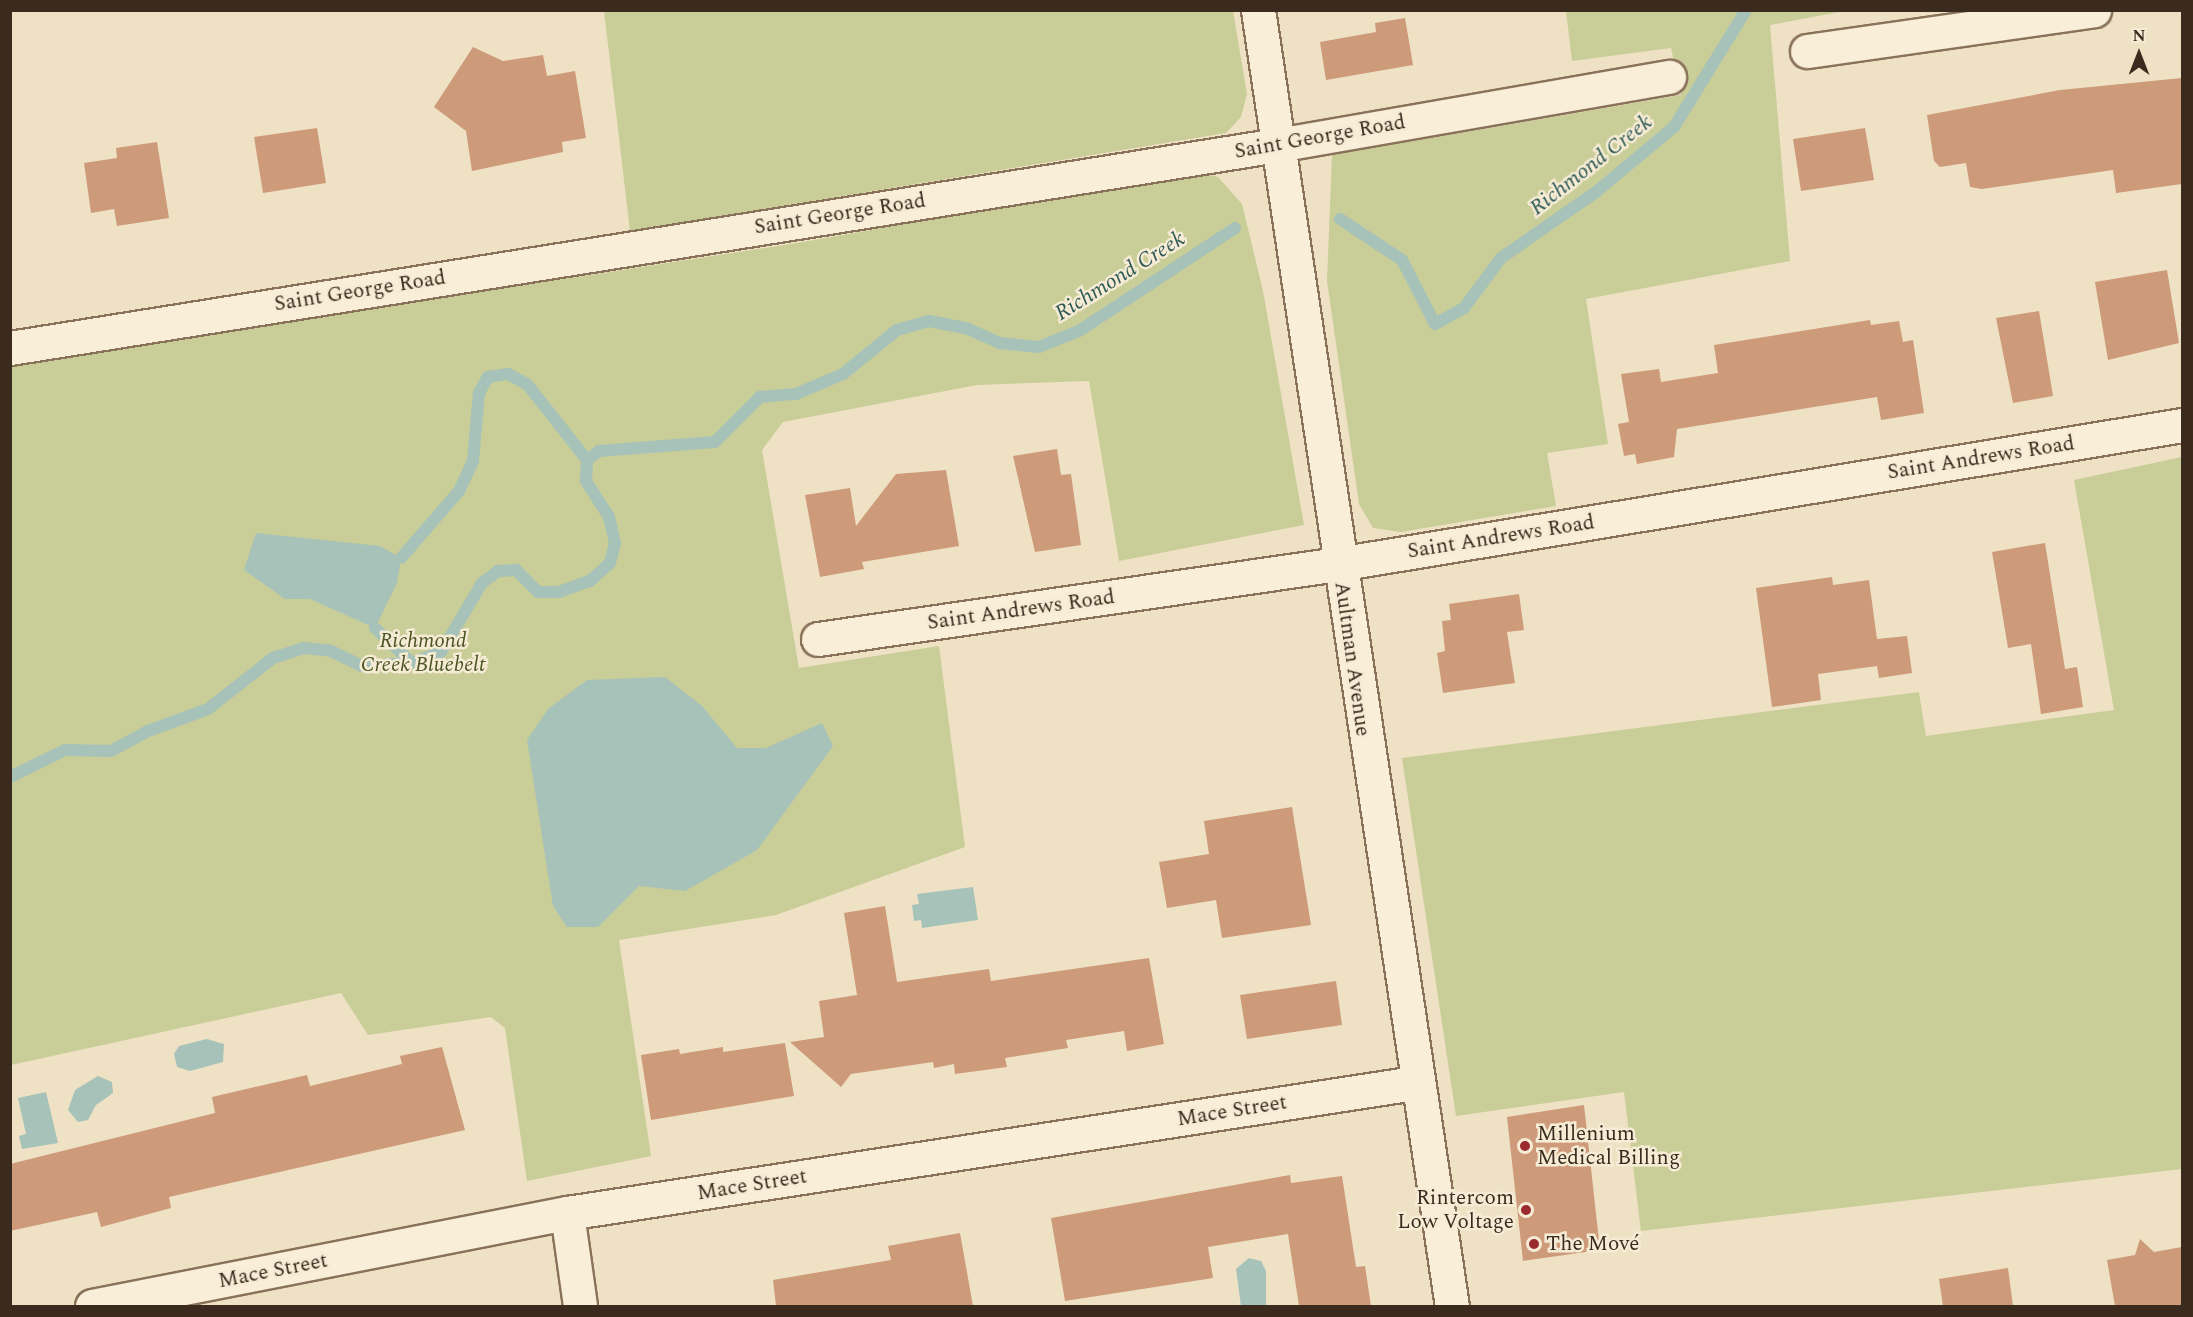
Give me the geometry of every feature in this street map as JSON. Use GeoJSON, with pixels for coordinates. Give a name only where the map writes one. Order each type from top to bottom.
{"type":"FeatureCollection","features":[{"type":"Feature","properties":{"kind":"street","name":"Aultman Avenue"},"geometry":{"type":"LineString","coordinates":[[1258,10],[1415,1083],[1452,1306]]}},
{"type":"Feature","properties":{"kind":"street"},"geometry":{"type":"LineString","coordinates":[[1807,51],[2094,10]]}},
{"type":"Feature","properties":{"kind":"street","name":"Saint George Road"},"geometry":{"type":"LineString","coordinates":[[10,348],[1278,145],[1669,76]]}},
{"type":"Feature","properties":{"kind":"street","name":"Saint Andrews Road"},"geometry":{"type":"LineString","coordinates":[[818,639],[1338,564],[2182,425]]}},
{"type":"Feature","properties":{"kind":"street","name":"Mace Street"},"geometry":{"type":"LineString","coordinates":[[92,1306],[567,1213],[1415,1083]]}},
{"type":"Feature","properties":{"kind":"street"},"geometry":{"type":"LineString","coordinates":[[567,1213],[580,1306]]}},
{"type":"Feature","properties":{"kind":"green space"},"geometry":{"type":"Polygon","coordinates":[[[604,11],[1233,11],[1247,94],[1241,117],[1226,133],[630,231],[604,11]]]}},
{"type":"Feature","properties":{"kind":"green space"},"geometry":{"type":"Polygon","coordinates":[[[1566,11],[1845,11],[1770,25],[1790,261],[1586,299],[1608,444],[1547,453],[1556,506],[1401,532],[1373,528],[1359,504],[1327,281],[1332,155],[1681,95],[1671,48],[1572,61],[1566,11]]]}},
{"type":"Feature","properties":{"kind":"green space","name":"Richmond Creek Bluebelt"},"geometry":{"type":"Polygon","coordinates":[[[1199,172],[1218,177],[1242,204],[1263,291],[1304,525],[1119,561],[1089,381],[977,385],[783,422],[762,450],[799,668],[939,646],[965,847],[776,915],[619,940],[651,1156],[527,1181],[505,1028],[491,1017],[368,1035],[341,993],[11,1065],[11,364],[797,243],[1199,172]]]}},
{"type":"Feature","properties":{"kind":"green space"},"geometry":{"type":"Polygon","coordinates":[[[2182,457],[2182,1169],[1641,1231],[1624,1092],[1456,1116],[1402,758],[1919,692],[1926,736],[2114,710],[2074,480],[2182,457]]]}},
{"type":"Feature","properties":{"kind":"water"},"geometry":{"type":"Polygon","coordinates":[[[256,533],[380,546],[401,558],[397,583],[375,628],[310,599],[285,599],[244,570],[256,533]]]}},
{"type":"Feature","properties":{"kind":"water"},"geometry":{"type":"Polygon","coordinates":[[[665,677],[702,706],[737,748],[766,748],[822,723],[833,746],[757,850],[685,891],[639,886],[598,927],[567,927],[553,906],[527,740],[548,709],[587,680],[665,677]]]}},
{"type":"Feature","properties":{"kind":"water"},"geometry":{"type":"Polygon","coordinates":[[[973,887],[978,920],[922,928],[921,920],[914,921],[912,905],[919,904],[917,894],[973,887]]]}},
{"type":"Feature","properties":{"kind":"water"},"geometry":{"type":"Polygon","coordinates":[[[207,1039],[224,1044],[223,1062],[190,1071],[177,1067],[174,1054],[179,1046],[207,1039]]]}},
{"type":"Feature","properties":{"kind":"water"},"geometry":{"type":"Polygon","coordinates":[[[98,1076],[112,1082],[113,1093],[96,1105],[88,1120],[78,1122],[68,1110],[75,1090],[98,1076]]]}},
{"type":"Feature","properties":{"kind":"water"},"geometry":{"type":"Polygon","coordinates":[[[46,1092],[58,1143],[22,1149],[19,1136],[26,1134],[18,1098],[46,1092]]]}},
{"type":"Feature","properties":{"kind":"water"},"geometry":{"type":"Polygon","coordinates":[[[1249,1258],[1261,1261],[1266,1271],[1266,1306],[1241,1306],[1236,1269],[1249,1258]]]}},
{"type":"Feature","properties":{"kind":"building"},"geometry":{"type":"Polygon","coordinates":[[[1405,18],[1413,65],[1326,80],[1320,42],[1376,32],[1375,23],[1405,18]]]}},
{"type":"Feature","properties":{"kind":"building"},"geometry":{"type":"Polygon","coordinates":[[[473,47],[503,61],[543,55],[547,76],[575,71],[586,138],[562,142],[563,152],[472,171],[466,131],[434,107],[473,47]]]}},
{"type":"Feature","properties":{"kind":"building"},"geometry":{"type":"Polygon","coordinates":[[[2182,78],[2182,184],[2116,193],[2113,170],[1982,189],[1970,187],[1966,163],[1940,167],[1934,161],[1927,115],[2060,90],[2182,78]]]}},
{"type":"Feature","properties":{"kind":"building"},"geometry":{"type":"Polygon","coordinates":[[[317,128],[326,183],[263,193],[254,137],[317,128]]]}},
{"type":"Feature","properties":{"kind":"building"},"geometry":{"type":"Polygon","coordinates":[[[1865,128],[1874,180],[1801,191],[1793,139],[1865,128]]]}},
{"type":"Feature","properties":{"kind":"building"},"geometry":{"type":"Polygon","coordinates":[[[157,142],[169,218],[117,226],[114,209],[91,213],[84,163],[117,158],[116,148],[157,142]]]}},
{"type":"Feature","properties":{"kind":"building"},"geometry":{"type":"Polygon","coordinates":[[[2167,270],[2179,343],[2108,360],[2095,282],[2167,270]]]}},
{"type":"Feature","properties":{"kind":"building"},"geometry":{"type":"Polygon","coordinates":[[[2039,311],[2053,396],[2013,403],[1996,318],[2039,311]]]}},
{"type":"Feature","properties":{"kind":"building"},"geometry":{"type":"Polygon","coordinates":[[[1870,320],[1871,325],[1899,321],[1903,342],[1913,340],[1924,413],[1881,420],[1877,397],[1677,429],[1674,457],[1637,464],[1635,454],[1624,456],[1618,424],[1629,422],[1621,374],[1659,369],[1661,382],[1718,373],[1714,345],[1870,320]]]}},
{"type":"Feature","properties":{"kind":"building"},"geometry":{"type":"Polygon","coordinates":[[[1057,449],[1061,475],[1071,474],[1081,545],[1035,552],[1013,456],[1057,449]]]}},
{"type":"Feature","properties":{"kind":"building"},"geometry":{"type":"Polygon","coordinates":[[[946,470],[959,546],[862,562],[864,569],[820,577],[805,495],[850,488],[856,526],[896,474],[946,470]]]}},
{"type":"Feature","properties":{"kind":"building"},"geometry":{"type":"Polygon","coordinates":[[[2045,543],[2065,669],[2077,667],[2083,707],[2041,714],[2031,644],[2008,648],[1992,552],[2045,543]]]}},
{"type":"Feature","properties":{"kind":"building"},"geometry":{"type":"Polygon","coordinates":[[[1832,577],[1833,585],[1869,580],[1877,639],[1907,636],[1912,673],[1879,678],[1877,666],[1818,674],[1821,700],[1772,707],[1756,588],[1832,577]]]}},
{"type":"Feature","properties":{"kind":"building"},"geometry":{"type":"Polygon","coordinates":[[[1519,594],[1524,630],[1507,632],[1515,683],[1443,693],[1437,653],[1445,651],[1442,621],[1451,620],[1449,604],[1519,594]]]}},
{"type":"Feature","properties":{"kind":"building"},"geometry":{"type":"Polygon","coordinates":[[[1292,807],[1311,925],[1222,938],[1216,900],[1167,908],[1159,862],[1209,854],[1204,821],[1292,807]]]}},
{"type":"Feature","properties":{"kind":"building"},"geometry":{"type":"Polygon","coordinates":[[[885,906],[897,982],[989,969],[991,981],[1149,958],[1164,1044],[1127,1051],[1124,1031],[1066,1040],[1068,1048],[1005,1058],[1007,1067],[955,1074],[954,1064],[934,1068],[933,1062],[851,1074],[841,1087],[790,1042],[824,1037],[819,1001],[857,995],[844,913],[885,906]]]}},
{"type":"Feature","properties":{"kind":"building"},"geometry":{"type":"Polygon","coordinates":[[[1336,981],[1342,1025],[1247,1039],[1240,995],[1336,981]]]}},
{"type":"Feature","properties":{"kind":"building"},"geometry":{"type":"Polygon","coordinates":[[[785,1043],[794,1096],[651,1120],[641,1055],[679,1049],[680,1054],[723,1047],[723,1052],[785,1043]]]}},
{"type":"Feature","properties":{"kind":"building"},"geometry":{"type":"Polygon","coordinates":[[[442,1047],[465,1130],[169,1197],[171,1208],[101,1227],[97,1212],[10,1231],[10,1164],[215,1113],[212,1097],[307,1075],[310,1086],[402,1064],[400,1056],[442,1047]]]}},
{"type":"Feature","properties":{"kind":"building"},"geometry":{"type":"Polygon","coordinates":[[[1584,1105],[1600,1250],[1523,1261],[1507,1117],[1584,1105]]]}},
{"type":"Feature","properties":{"kind":"building"},"geometry":{"type":"Polygon","coordinates":[[[1290,1175],[1291,1183],[1342,1176],[1356,1267],[1365,1266],[1371,1306],[1299,1306],[1288,1234],[1208,1247],[1213,1278],[1065,1301],[1051,1218],[1290,1175]]]}},
{"type":"Feature","properties":{"kind":"building"},"geometry":{"type":"Polygon","coordinates":[[[960,1233],[973,1306],[776,1306],[773,1280],[891,1260],[888,1246],[960,1233]]]}},
{"type":"Feature","properties":{"kind":"building"},"geometry":{"type":"Polygon","coordinates":[[[2140,1239],[2154,1252],[2182,1247],[2182,1306],[2115,1306],[2107,1260],[2135,1255],[2140,1239]]]}},
{"type":"Feature","properties":{"kind":"building"},"geometry":{"type":"Polygon","coordinates":[[[2008,1268],[2013,1306],[1943,1306],[1939,1279],[2008,1268]]]}},
{"type":"Feature","properties":{"kind":"waterway","name":"Richmond Creek"},"geometry":{"type":"LineString","coordinates":[[1340,219],[1402,260],[1435,324],[1464,308],[1501,258],[1596,192],[1674,127],[1746,10]]}},
{"type":"Feature","properties":{"kind":"waterway","name":"Richmond Creek"},"geometry":{"type":"LineString","coordinates":[[10,777],[65,750],[111,751],[148,731],[208,709],[273,658],[304,648],[331,651],[362,666],[412,663],[441,652],[482,583],[498,571],[516,570],[538,592],[559,592],[590,581],[610,563],[615,543],[609,517],[586,481],[587,460],[599,451],[715,442],[760,397],[796,394],[843,374],[897,330],[929,321],[966,328],[999,343],[1039,347],[1079,331],[1235,228]]}},
{"type":"Feature","properties":{"kind":"waterway"},"geometry":{"type":"LineString","coordinates":[[401,558],[459,491],[473,461],[479,393],[488,377],[508,374],[527,384],[587,460]]}},
{"type":"Feature","properties":{"kind":"waterway"},"geometry":{"type":"LineString","coordinates":[[375,628],[412,663]]}},
{"type":"Feature","properties":{"kind":"place","name":"Millenium Medical Billing"},"geometry":{"type":"Point","coordinates":[1525,1146]}},
{"type":"Feature","properties":{"kind":"place","name":"Rintercom Low Voltage"},"geometry":{"type":"Point","coordinates":[1526,1210]}},
{"type":"Feature","properties":{"kind":"place","name":"The Mové"},"geometry":{"type":"Point","coordinates":[1534,1244]}}]}
